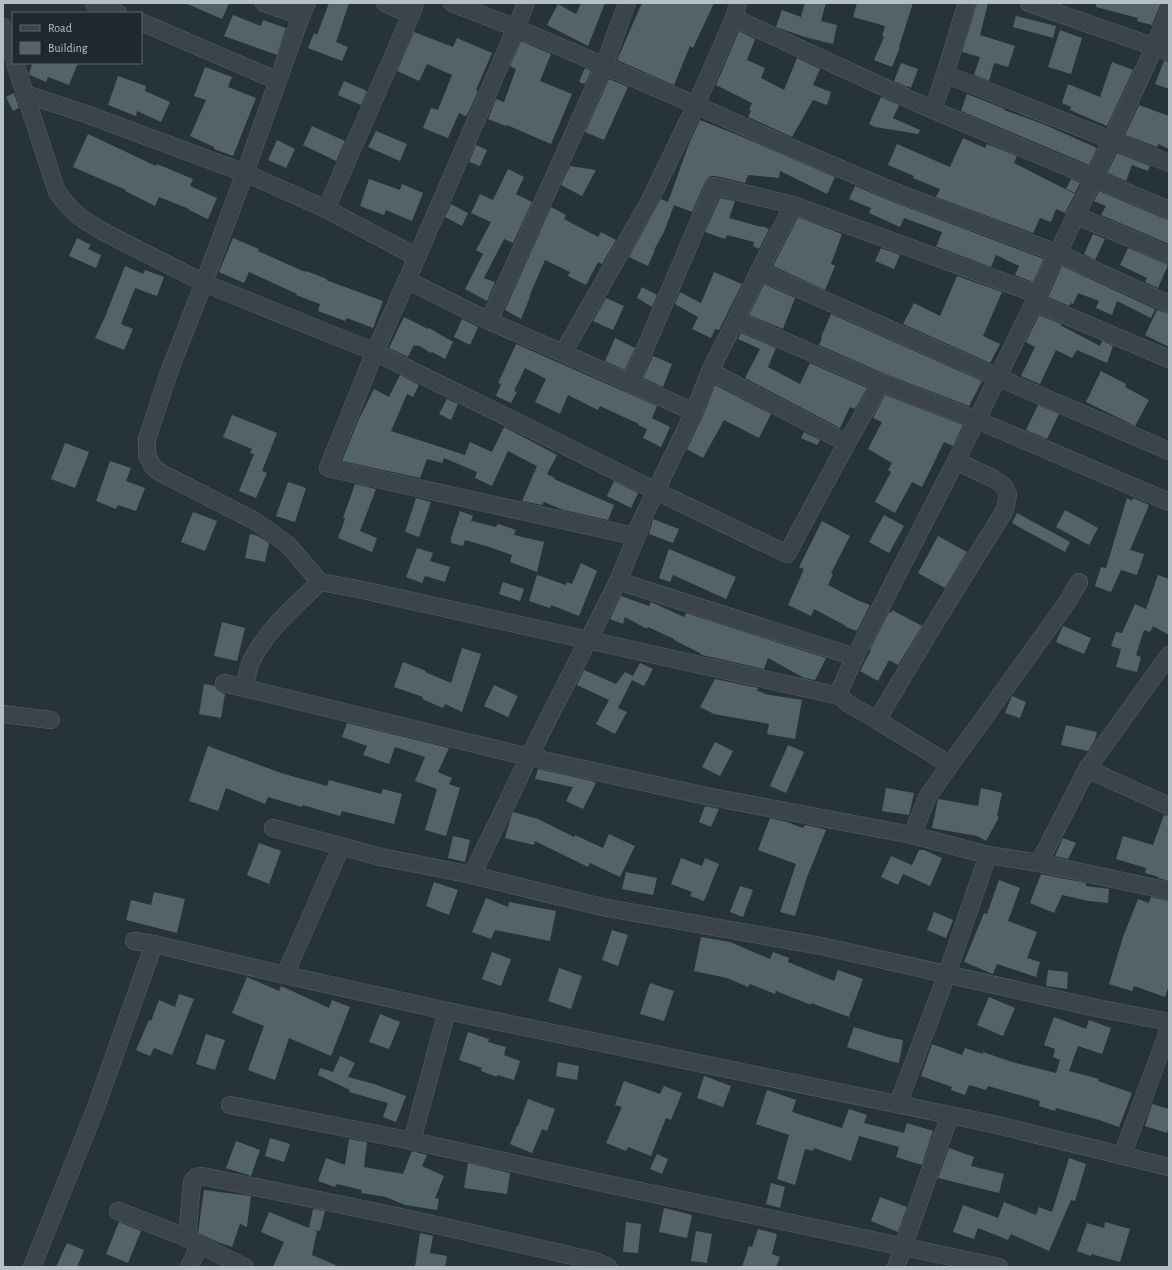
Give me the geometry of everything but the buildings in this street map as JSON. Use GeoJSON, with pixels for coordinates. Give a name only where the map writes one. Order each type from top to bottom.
{"type":"FeatureCollection","features":[{"type":"Feature","properties":{"kind":"street"},"geometry":{"type":"LineString","coordinates":[[94,3],[116,12]]}},
{"type":"Feature","properties":{"kind":"street"},"geometry":{"type":"LineString","coordinates":[[264,3],[304,10],[246,173],[169,372],[147,439],[147,454],[153,467],[161,474],[255,521],[287,544],[320,582],[358,589],[840,696],[847,703],[950,765]]}},
{"type":"Feature","properties":{"kind":"street"},"geometry":{"type":"LineString","coordinates":[[326,209],[413,9],[385,3]]}},
{"type":"Feature","properties":{"kind":"street"},"geometry":{"type":"LineString","coordinates":[[452,3],[516,28],[895,192],[1057,254],[1169,304]]}},
{"type":"Feature","properties":{"kind":"street"},"geometry":{"type":"LineString","coordinates":[[526,3],[375,352],[328,468],[634,536],[694,412],[710,372],[793,205]]}},
{"type":"Feature","properties":{"kind":"street"},"geometry":{"type":"LineString","coordinates":[[488,321],[604,66],[627,3]]}},
{"type":"Feature","properties":{"kind":"street"},"geometry":{"type":"LineString","coordinates":[[933,110],[967,3]]}},
{"type":"Feature","properties":{"kind":"street"},"geometry":{"type":"LineString","coordinates":[[1029,3],[1162,49]]}},
{"type":"Feature","properties":{"kind":"street"},"geometry":{"type":"LineString","coordinates":[[563,353],[648,204],[696,105],[736,10],[933,110],[1169,210]]}},
{"type":"Feature","properties":{"kind":"street"},"geometry":{"type":"LineString","coordinates":[[840,696],[840,689],[855,657],[977,420],[1111,140],[1162,49],[1169,10]]}},
{"type":"Feature","properties":{"kind":"street"},"geometry":{"type":"LineString","coordinates":[[142,22],[278,81]]}},
{"type":"Feature","properties":{"kind":"street"},"geometry":{"type":"LineString","coordinates":[[3,27],[12,54]]}},
{"type":"Feature","properties":{"kind":"street"},"geometry":{"type":"LineString","coordinates":[[15,64],[57,192],[71,209],[84,220],[102,231],[204,283],[375,352],[787,554],[881,383]]}},
{"type":"Feature","properties":{"kind":"street"},"geometry":{"type":"LineString","coordinates":[[945,74],[1169,163]]}},
{"type":"Feature","properties":{"kind":"street"},"geometry":{"type":"LineString","coordinates":[[25,94],[94,117],[246,173],[326,209],[417,257]]}},
{"type":"Feature","properties":{"kind":"street"},"geometry":{"type":"LineString","coordinates":[[630,384],[714,186],[793,205],[1036,298],[1169,359]]}},
{"type":"Feature","properties":{"kind":"street"},"geometry":{"type":"LineString","coordinates":[[1075,215],[1169,255]]}},
{"type":"Feature","properties":{"kind":"street"},"geometry":{"type":"LineString","coordinates":[[759,271],[997,377],[1169,451]]}},
{"type":"Feature","properties":{"kind":"street"},"geometry":{"type":"LineString","coordinates":[[407,280],[488,321],[694,412]]}},
{"type":"Feature","properties":{"kind":"street"},"geometry":{"type":"LineString","coordinates":[[736,320],[881,383],[977,420],[1169,502]]}},
{"type":"Feature","properties":{"kind":"street"},"geometry":{"type":"LineString","coordinates":[[710,372],[847,443]]}},
{"type":"Feature","properties":{"kind":"street"},"geometry":{"type":"LineString","coordinates":[[877,720],[1005,510],[1008,495],[1004,486],[994,479],[956,462]]}},
{"type":"Feature","properties":{"kind":"street"},"geometry":{"type":"LineString","coordinates":[[472,875],[529,757],[618,581],[656,491]]}},
{"type":"Feature","properties":{"kind":"street"},"geometry":{"type":"LineString","coordinates":[[618,581],[855,657]]}},
{"type":"Feature","properties":{"kind":"street"},"geometry":{"type":"LineString","coordinates":[[246,688],[248,670],[262,642],[281,620],[320,582]]}},
{"type":"Feature","properties":{"kind":"street"},"geometry":{"type":"LineString","coordinates":[[912,836],[928,796],[1066,604],[1079,582]]}},
{"type":"Feature","properties":{"kind":"street"},"geometry":{"type":"LineString","coordinates":[[1039,863],[1086,769],[1167,661]]}},
{"type":"Feature","properties":{"kind":"street"},"geometry":{"type":"LineString","coordinates":[[224,683],[529,757],[706,796],[912,836],[988,855],[1039,863],[1169,891]]}},
{"type":"Feature","properties":{"kind":"street"},"geometry":{"type":"LineString","coordinates":[[3,714],[51,720]]}},
{"type":"Feature","properties":{"kind":"street"},"geometry":{"type":"LineString","coordinates":[[1086,769],[1169,806]]}},
{"type":"Feature","properties":{"kind":"street"},"geometry":{"type":"LineString","coordinates":[[273,828],[381,857],[472,875],[602,908],[821,946],[1092,1007],[1169,1022]]}},
{"type":"Feature","properties":{"kind":"street"},"geometry":{"type":"LineString","coordinates":[[285,975],[341,847]]}},
{"type":"Feature","properties":{"kind":"street"},"geometry":{"type":"LineString","coordinates":[[898,1104],[947,974],[988,855]]}},
{"type":"Feature","properties":{"kind":"street"},"geometry":{"type":"LineString","coordinates":[[134,941],[154,944],[447,1011],[993,1124],[1169,1168]]}},
{"type":"Feature","properties":{"kind":"street"},"geometry":{"type":"LineString","coordinates":[[32,1267],[95,1110],[154,944]]}},
{"type":"Feature","properties":{"kind":"street"},"geometry":{"type":"LineString","coordinates":[[412,1141],[447,1011]]}},
{"type":"Feature","properties":{"kind":"street"},"geometry":{"type":"LineString","coordinates":[[1122,1156],[1169,1029]]}},
{"type":"Feature","properties":{"kind":"street"},"geometry":{"type":"LineString","coordinates":[[230,1105],[412,1141],[627,1189],[999,1267]]}},
{"type":"Feature","properties":{"kind":"street"},"geometry":{"type":"LineString","coordinates":[[896,1267],[950,1115]]}},
{"type":"Feature","properties":{"kind":"street"},"geometry":{"type":"LineString","coordinates":[[189,1267],[193,1242],[192,1182],[196,1178],[202,1176],[401,1217],[599,1265]]}},
{"type":"Feature","properties":{"kind":"street"},"geometry":{"type":"LineString","coordinates":[[118,1210],[193,1242],[245,1267]]}}]}
